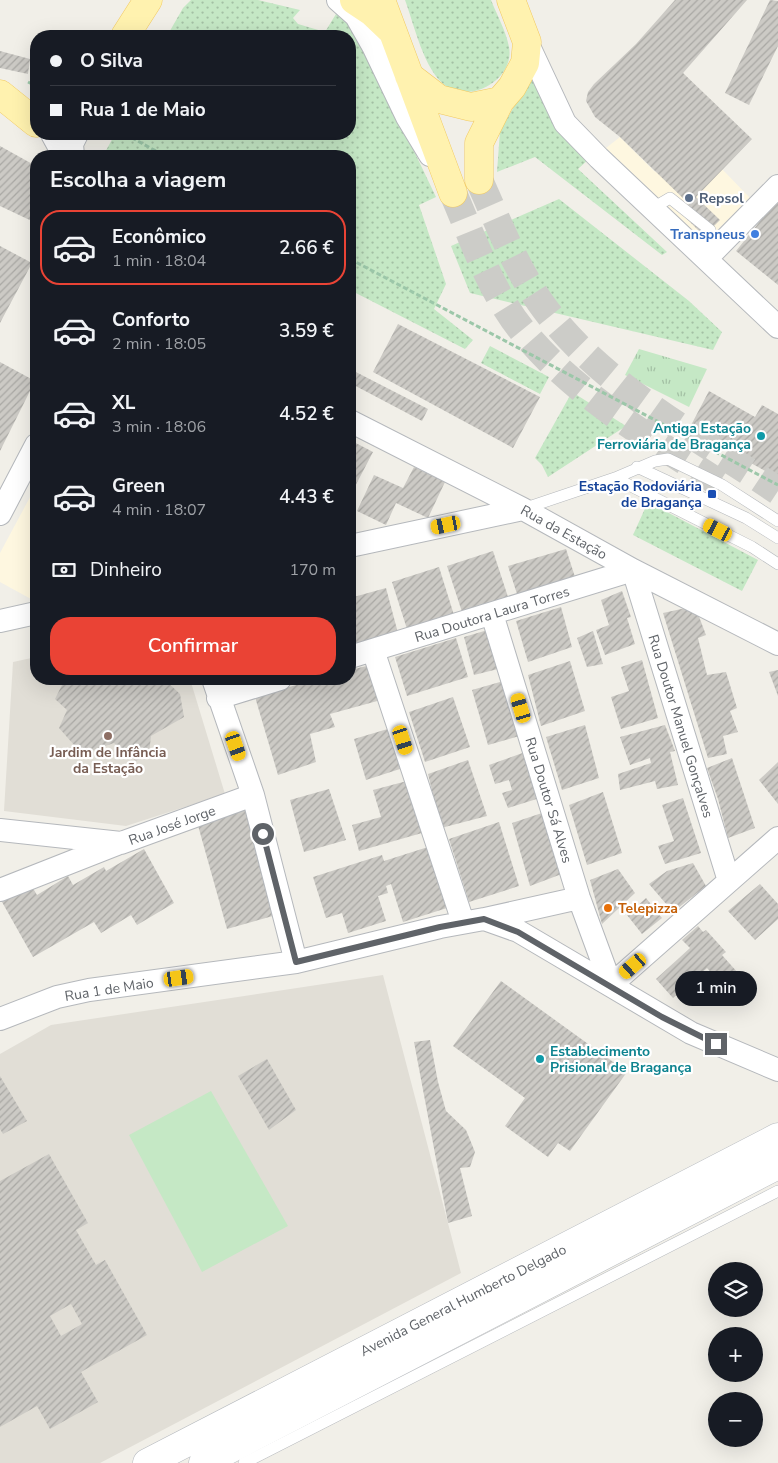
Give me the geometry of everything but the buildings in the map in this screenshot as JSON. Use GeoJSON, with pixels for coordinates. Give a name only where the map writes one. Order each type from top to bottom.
{"type":"FeatureCollection","features":[{"type":"Feature","properties":{"kind":"main road"},"geometry":{"type":"LineString","coordinates":[[129,30],[148,0]]}},
{"type":"Feature","properties":{"kind":"main road"},"geometry":{"type":"LineString","coordinates":[[354,0],[372,12],[393,32]]}},
{"type":"Feature","properties":{"kind":"main road"},"geometry":{"type":"LineString","coordinates":[[382,0],[453,193]]}},
{"type":"Feature","properties":{"kind":"main road"},"geometry":{"type":"LineString","coordinates":[[479,180],[480,143],[500,101],[512,87],[525,63],[527,42],[511,0]]}},
{"type":"Feature","properties":{"kind":"main road"},"geometry":{"type":"LineString","coordinates":[[409,76],[439,99],[471,107],[500,101]]}},
{"type":"Feature","properties":{"kind":"main road"},"geometry":{"type":"LineString","coordinates":[[0,94],[30,118]]}},
{"type":"Feature","properties":{"kind":"main road","name":"Avenida General Humberto Delgado"},"geometry":{"type":"LineString","coordinates":[[147,1463],[778,1137]]}},
{"type":"Feature","properties":{"kind":"main road","name":"Avenida General Humberto Delgado"},"geometry":{"type":"LineString","coordinates":[[203,1463],[778,1165]]}},
{"type":"Feature","properties":{"kind":"street"},"geometry":{"type":"LineString","coordinates":[[338,0],[356,16],[373,46],[407,117],[453,193]]}},
{"type":"Feature","properties":{"kind":"street"},"geometry":{"type":"LineString","coordinates":[[527,42],[565,123],[778,327]]}},
{"type":"Feature","properties":{"kind":"street"},"geometry":{"type":"LineString","coordinates":[[704,256],[778,186]]}},
{"type":"Feature","properties":{"kind":"street","name":"Rua da Estação"},"geometry":{"type":"LineString","coordinates":[[356,424],[523,509],[633,570],[778,644]]}},
{"type":"Feature","properties":{"kind":"street"},"geometry":{"type":"LineString","coordinates":[[0,514],[30,456]]}},
{"type":"Feature","properties":{"kind":"street"},"geometry":{"type":"LineString","coordinates":[[356,545],[523,509]]}},
{"type":"Feature","properties":{"kind":"street","name":"Rua Doutora Laura Torres"},"geometry":{"type":"LineString","coordinates":[[356,655],[633,570]]}},
{"type":"Feature","properties":{"kind":"street","name":"Rua Doutor Manuel Gonçalves"},"geometry":{"type":"LineString","coordinates":[[633,570],[729,881]]}},
{"type":"Feature","properties":{"kind":"street"},"geometry":{"type":"LineString","coordinates":[[0,621],[30,614]]}},
{"type":"Feature","properties":{"kind":"street","name":"Rua Doutor Sá Alves"},"geometry":{"type":"LineString","coordinates":[[492,614],[579,898],[611,985]]}},
{"type":"Feature","properties":{"kind":"street"},"geometry":{"type":"LineString","coordinates":[[373,650],[474,920],[518,932],[691,1033],[778,1070]]}},
{"type":"Feature","properties":{"kind":"street"},"geometry":{"type":"LineString","coordinates":[[237,685],[216,688],[253,795],[296,962]]}},
{"type":"Feature","properties":{"kind":"street","name":"Rua José Jorge"},"geometry":{"type":"LineString","coordinates":[[0,830],[121,843],[253,795]]}},
{"type":"Feature","properties":{"kind":"street"},"geometry":{"type":"LineString","coordinates":[[611,985],[778,838]]}},
{"type":"Feature","properties":{"kind":"street"},"geometry":{"type":"LineString","coordinates":[[0,890],[121,843]]}},
{"type":"Feature","properties":{"kind":"street","name":"Rua 1 de Maio"},"geometry":{"type":"LineString","coordinates":[[0,1019],[57,997],[89,990],[296,962],[474,920],[579,898]]}},
{"type":"Feature","properties":{"kind":"lane"},"geometry":{"type":"LineString","coordinates":[[523,509],[615,478],[656,460],[668,460],[722,485],[778,521]]}},
{"type":"Feature","properties":{"kind":"lane"},"geometry":{"type":"LineString","coordinates":[[637,467],[746,518],[778,538]]}},
{"type":"Feature","properties":{"kind":"lane"},"geometry":{"type":"LineString","coordinates":[[615,478],[752,547],[778,564]]}},
{"type":"Feature","properties":{"kind":"lane"},"geometry":{"type":"LineString","coordinates":[[244,1463],[778,1191]]}},
{"type":"Feature","properties":{"kind":"path"},"geometry":{"type":"LineString","coordinates":[[136,140],[154,150]]}},
{"type":"Feature","properties":{"kind":"path"},"geometry":{"type":"LineString","coordinates":[[356,262],[778,485]]}},
{"type":"Feature","properties":{"kind":"shaded area","name":"Repsol"},"geometry":{"type":"Polygon","coordinates":[[[620,137],[654,171],[695,191],[722,169],[750,198],[712,235],[697,235],[606,148],[620,137]]]}},
{"type":"Feature","properties":{"kind":"shaded area"},"geometry":{"type":"Polygon","coordinates":[[[30,497],[30,598],[0,582],[0,553],[30,497]]]}},
{"type":"Feature","properties":{"kind":"shaded area","name":"Jardim de Infância da Estação"},"geometry":{"type":"Polygon","coordinates":[[[30,658],[30,685],[192,685],[225,794],[126,826],[4,811],[13,662],[30,658]]]}},
{"type":"Feature","properties":{"kind":"shaded area"},"geometry":{"type":"Polygon","coordinates":[[[383,975],[461,1273],[100,1463],[0,1463],[0,1054],[51,1025],[383,975]]]}},
{"type":"Feature","properties":{"kind":"green space"},"geometry":{"type":"Polygon","coordinates":[[[191,0],[258,0],[300,10],[293,18],[298,24],[318,30],[170,30],[183,8],[191,0]]]}},
{"type":"Feature","properties":{"kind":"green space"},"geometry":{"type":"Polygon","coordinates":[[[405,0],[491,0],[504,29],[509,47],[509,58],[499,78],[479,90],[468,92],[456,91],[446,86],[438,79],[426,59],[405,0]]]}},
{"type":"Feature","properties":{"kind":"green space"},"geometry":{"type":"Polygon","coordinates":[[[336,14],[354,30],[326,30],[336,14]]]}},
{"type":"Feature","properties":{"kind":"green space"},"geometry":{"type":"Polygon","coordinates":[[[356,33],[436,197],[419,205],[446,284],[434,309],[473,340],[465,349],[356,293],[356,150],[106,150],[112,140],[356,140],[356,33]]]}},
{"type":"Feature","properties":{"kind":"green space"},"geometry":{"type":"Polygon","coordinates":[[[531,77],[590,158],[578,169],[667,252],[662,255],[535,157],[497,172],[500,131],[531,77]]]}},
{"type":"Feature","properties":{"kind":"green space"},"geometry":{"type":"Polygon","coordinates":[[[559,199],[689,301],[722,332],[713,350],[470,293],[451,246],[559,199]]]}},
{"type":"Feature","properties":{"kind":"green space"},"geometry":{"type":"Polygon","coordinates":[[[490,346],[549,377],[540,394],[481,363],[490,346]]]}},
{"type":"Feature","properties":{"kind":"green space"},"geometry":{"type":"Polygon","coordinates":[[[639,349],[707,369],[689,407],[625,375],[639,349]]]}},
{"type":"Feature","properties":{"kind":"green space"},"geometry":{"type":"Polygon","coordinates":[[[572,392],[626,426],[548,477],[542,465],[535,458],[572,392]]]}},
{"type":"Feature","properties":{"kind":"green space"},"geometry":{"type":"Polygon","coordinates":[[[648,502],[758,560],[742,591],[633,535],[648,502]]]}},
{"type":"Feature","properties":{"kind":"green space"},"geometry":{"type":"Polygon","coordinates":[[[211,1091],[288,1226],[202,1272],[129,1135],[211,1091]]]}},
{"type":"Feature","properties":{"kind":"tunnel"},"geometry":{"type":"LineString","coordinates":[[479,180],[525,279],[545,309],[569,337],[595,363],[624,387],[778,491]]}},
{"type":"Feature","properties":{"kind":"tunnel"},"geometry":{"type":"LineString","coordinates":[[453,193],[483,264],[500,298],[521,329],[542,352],[564,374],[614,414],[719,483]]}},
{"type":"Feature","properties":{"kind":"place","name":"Repsol"},"geometry":{"type":"Point","coordinates":[689,198]}},
{"type":"Feature","properties":{"kind":"place","name":"Transpneus"},"geometry":{"type":"Point","coordinates":[755,234]}},
{"type":"Feature","properties":{"kind":"place","name":"Antiga Estação Ferroviária de Bragança"},"geometry":{"type":"Point","coordinates":[761,436]}},
{"type":"Feature","properties":{"kind":"place","name":"Estação Rodoviária de Bragança"},"geometry":{"type":"Point","coordinates":[712,494]}},
{"type":"Feature","properties":{"kind":"place","name":"Jardim de Infância da Estação"},"geometry":{"type":"Point","coordinates":[108,736]}},
{"type":"Feature","properties":{"kind":"place","name":"Telepizza"},"geometry":{"type":"Point","coordinates":[608,908]}},
{"type":"Feature","properties":{"kind":"place","name":"Establecimento Prisional de Bragança"},"geometry":{"type":"Point","coordinates":[540,1059]}},
{"type":"Feature","properties":{"kind":"route"},"geometry":{"type":"LineString","coordinates":[[263,834],[296,962],[440,927],[484,919],[500,923],[518,932],[611,985],[662,1017],[716,1044]]}}]}
